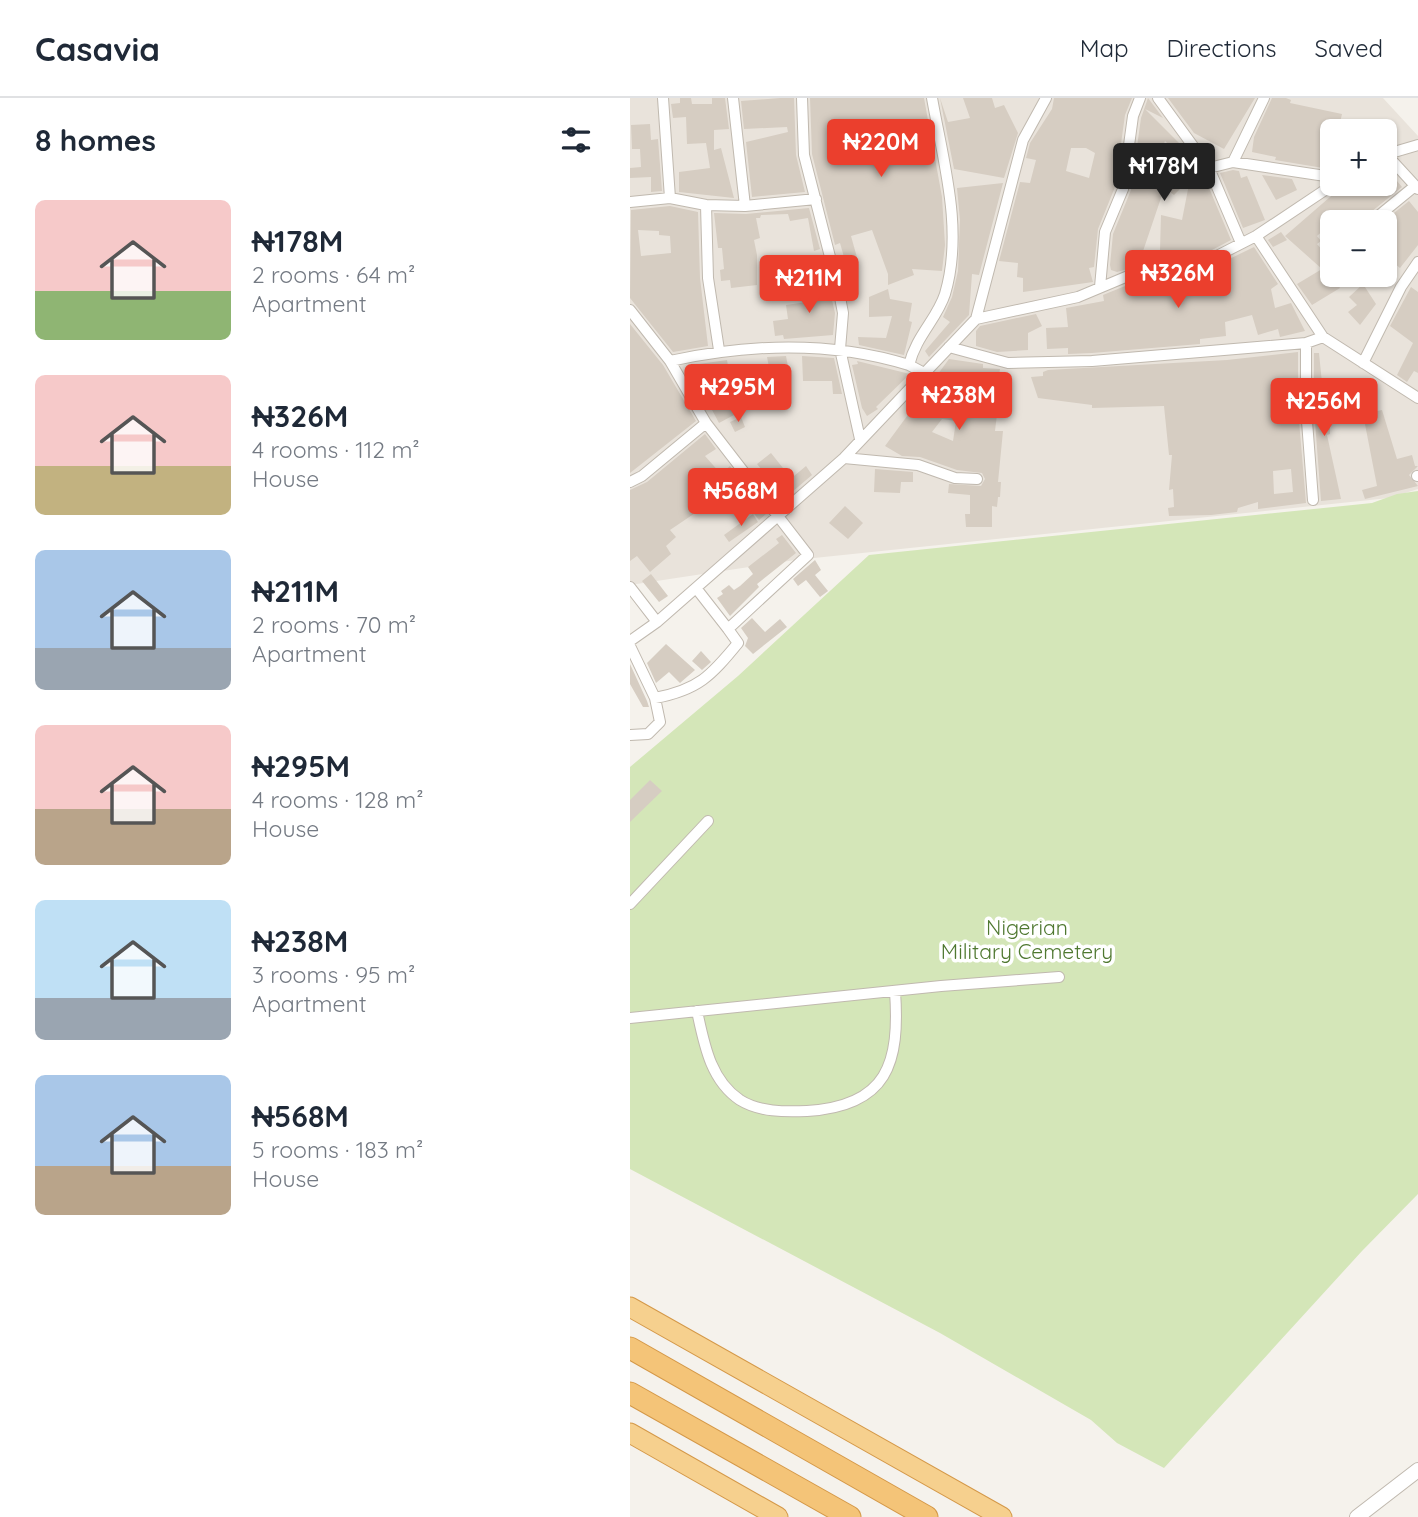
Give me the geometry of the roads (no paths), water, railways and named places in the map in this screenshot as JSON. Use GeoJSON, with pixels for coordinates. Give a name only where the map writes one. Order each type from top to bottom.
{"type":"FeatureCollection","features":[{"type":"Feature","properties":{"kind":"highway"},"geometry":{"type":"LineString","coordinates":[[630,1307],[1002,1517]]}},
{"type":"Feature","properties":{"kind":"highway"},"geometry":{"type":"LineString","coordinates":[[630,1348],[927,1517]]}},
{"type":"Feature","properties":{"kind":"highway"},"geometry":{"type":"LineString","coordinates":[[630,1393],[850,1517]]}},
{"type":"Feature","properties":{"kind":"highway"},"geometry":{"type":"LineString","coordinates":[[630,1433],[778,1517]]}},
{"type":"Feature","properties":{"kind":"street"},"geometry":{"type":"LineString","coordinates":[[663,98],[670,198]]}},
{"type":"Feature","properties":{"kind":"street"},"geometry":{"type":"LineString","coordinates":[[733,98],[744,206]]}},
{"type":"Feature","properties":{"kind":"street"},"geometry":{"type":"LineString","coordinates":[[802,98],[804,155],[843,313],[840,349],[860,439]]}},
{"type":"Feature","properties":{"kind":"street"},"geometry":{"type":"LineString","coordinates":[[909,365],[919,336],[945,295],[955,232],[932,98]]}},
{"type":"Feature","properties":{"kind":"street"},"geometry":{"type":"LineString","coordinates":[[630,735],[648,734],[660,722],[655,698],[630,644],[844,458],[976,319],[1023,140],[1046,98]]}},
{"type":"Feature","properties":{"kind":"street"},"geometry":{"type":"LineString","coordinates":[[1100,287],[1105,232],[1123,189],[1133,116],[1140,98]]}},
{"type":"Feature","properties":{"kind":"street"},"geometry":{"type":"LineString","coordinates":[[1158,98],[1209,168],[1241,243]]}},
{"type":"Feature","properties":{"kind":"street"},"geometry":{"type":"LineString","coordinates":[[1233,162],[1265,98]]}},
{"type":"Feature","properties":{"kind":"street"},"geometry":{"type":"LineString","coordinates":[[1397,151],[1418,145]]}},
{"type":"Feature","properties":{"kind":"street"},"geometry":{"type":"LineString","coordinates":[[1209,168],[1233,162],[1320,175]]}},
{"type":"Feature","properties":{"kind":"street"},"geometry":{"type":"LineString","coordinates":[[1387,210],[1417,187],[1397,167]]}},
{"type":"Feature","properties":{"kind":"street"},"geometry":{"type":"LineString","coordinates":[[976,319],[1078,297],[1145,271],[1215,257],[1256,236],[1320,194]]}},
{"type":"Feature","properties":{"kind":"street"},"geometry":{"type":"LineString","coordinates":[[630,202],[670,198],[705,205],[744,206],[816,199]]}},
{"type":"Feature","properties":{"kind":"street"},"geometry":{"type":"LineString","coordinates":[[705,205],[708,278],[719,350]]}},
{"type":"Feature","properties":{"kind":"street"},"geometry":{"type":"LineString","coordinates":[[1256,236],[1324,338],[1418,398]]}},
{"type":"Feature","properties":{"kind":"street"},"geometry":{"type":"LineString","coordinates":[[1363,363],[1401,287],[1418,262]]}},
{"type":"Feature","properties":{"kind":"street"},"geometry":{"type":"LineString","coordinates":[[630,310],[670,361],[706,423],[808,555],[729,629]]}},
{"type":"Feature","properties":{"kind":"street"},"geometry":{"type":"LineString","coordinates":[[949,347],[1008,363],[1091,361],[1306,343],[1324,338]]}},
{"type":"Feature","properties":{"kind":"street"},"geometry":{"type":"LineString","coordinates":[[1306,343],[1306,408],[1313,500]]}},
{"type":"Feature","properties":{"kind":"street"},"geometry":{"type":"LineString","coordinates":[[670,361],[719,350],[840,349],[909,365],[924,373]]}},
{"type":"Feature","properties":{"kind":"street"},"geometry":{"type":"LineString","coordinates":[[630,482],[642,477],[706,423]]}},
{"type":"Feature","properties":{"kind":"street"},"geometry":{"type":"LineString","coordinates":[[844,458],[918,465],[955,478],[977,479]]}},
{"type":"Feature","properties":{"kind":"street"},"geometry":{"type":"LineString","coordinates":[[655,698],[680,695],[698,685],[717,669],[738,643],[696,588]]}},
{"type":"Feature","properties":{"kind":"street"},"geometry":{"type":"LineString","coordinates":[[632,591],[657,622]]}},
{"type":"Feature","properties":{"kind":"street"},"geometry":{"type":"LineString","coordinates":[[630,904],[708,821]]}},
{"type":"Feature","properties":{"kind":"street"},"geometry":{"type":"LineString","coordinates":[[630,1018],[895,990],[1059,978]]}},
{"type":"Feature","properties":{"kind":"street"},"geometry":{"type":"LineString","coordinates":[[697,1011],[708,1060],[739,1099],[762,1109],[812,1111],[862,1101],[879,1082],[893,1053],[897,1028],[895,990]]}},
{"type":"Feature","properties":{"kind":"street"},"geometry":{"type":"LineString","coordinates":[[1357,1517],[1418,1470]]}},
{"type":"Feature","properties":{"kind":"park label","name":"Nigerian Military Cemetery"},"geometry":{"type":"Point","coordinates":[1027,940]}}]}
